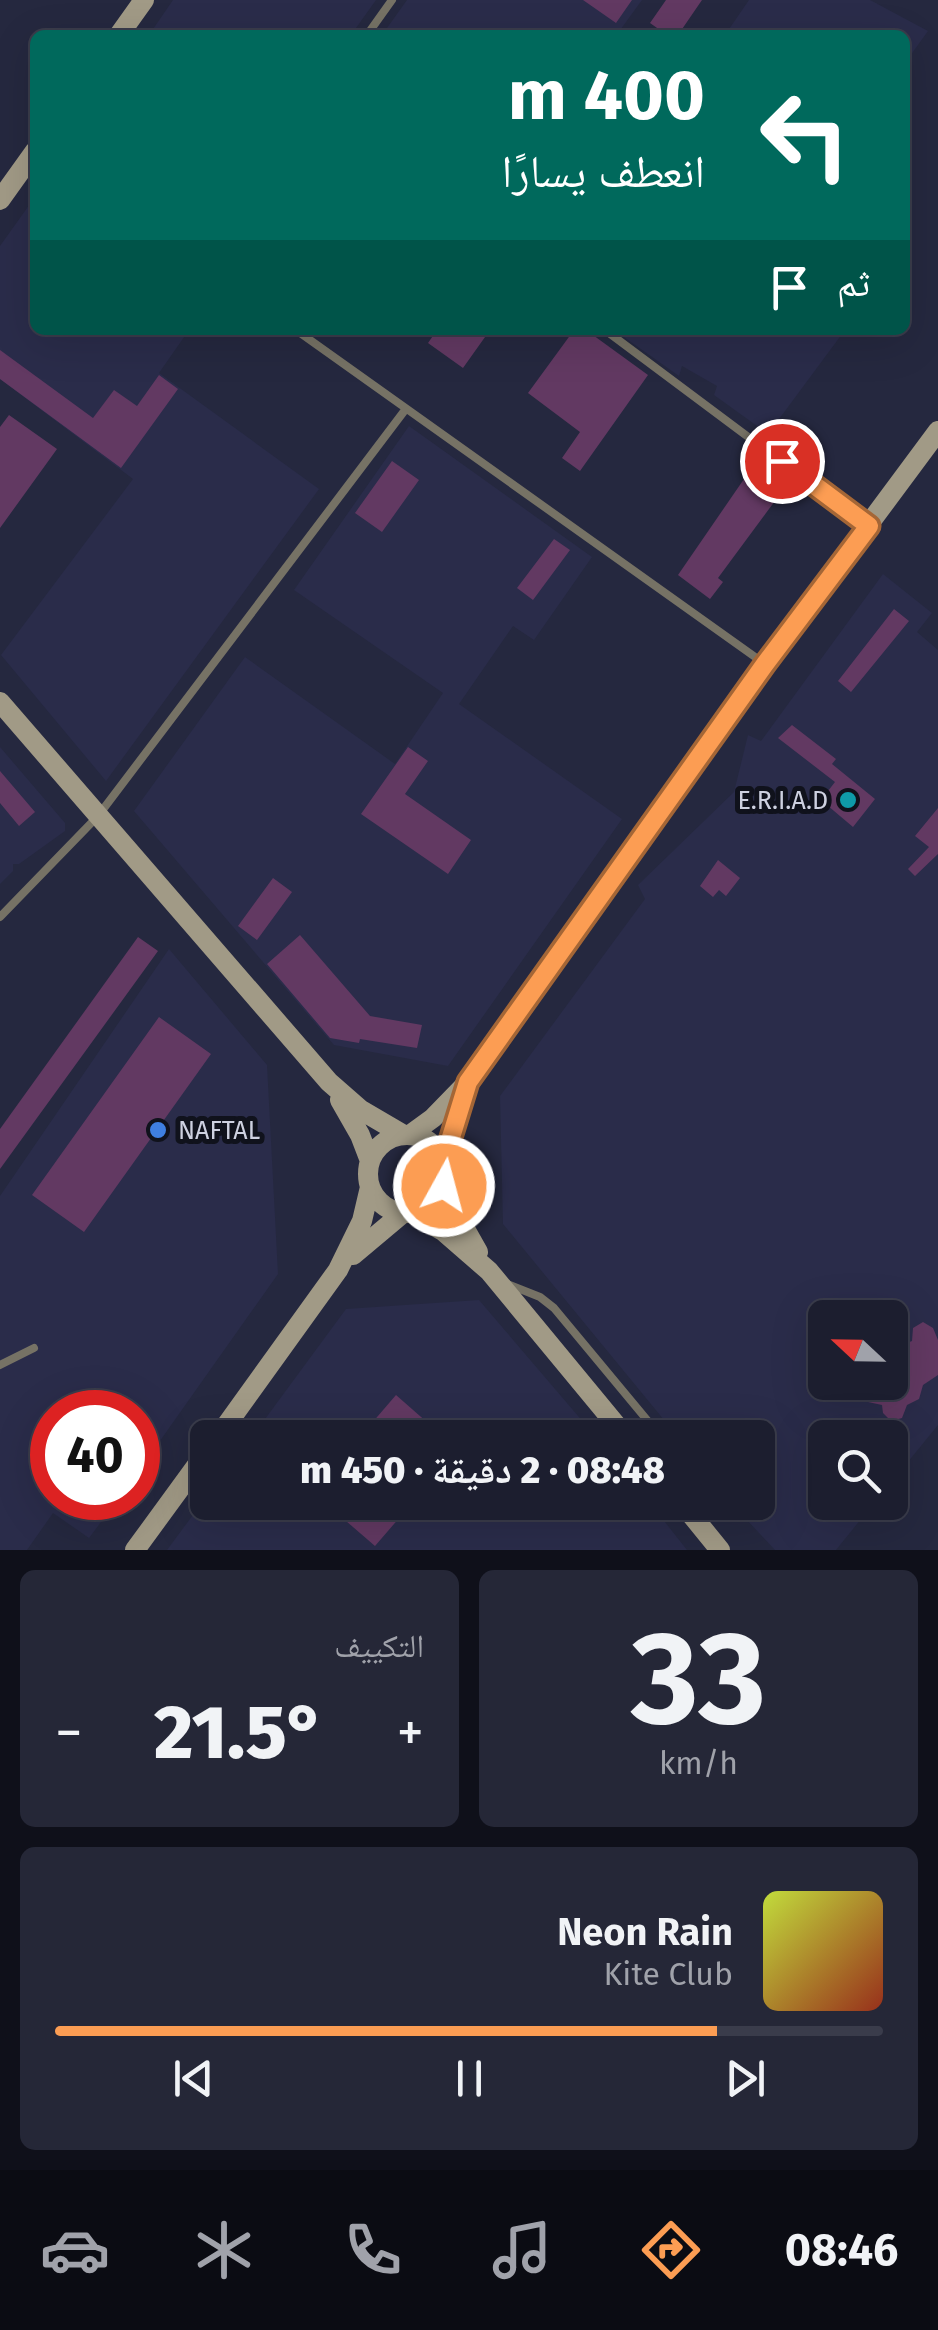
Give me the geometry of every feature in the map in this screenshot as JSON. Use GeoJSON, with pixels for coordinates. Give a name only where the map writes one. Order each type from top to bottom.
{"type":"FeatureCollection","features":[{"type":"Feature","properties":{"kind":"street"},"geometry":{"type":"LineString","coordinates":[[121,30],[138,2]]}},
{"type":"Feature","properties":{"kind":"street"},"geometry":{"type":"LineString","coordinates":[[2,193],[30,157]]}},
{"type":"Feature","properties":{"kind":"street"},"geometry":{"type":"LineString","coordinates":[[370,1161],[379,1146],[432,1118],[468,1082],[765,664],[938,431]]}},
{"type":"Feature","properties":{"kind":"street"},"geometry":{"type":"LineString","coordinates":[[0,702],[329,1082],[362,1110],[407,1134],[428,1140],[445,1169],[456,1213],[492,1276]]}},
{"type":"Feature","properties":{"kind":"street"},"geometry":{"type":"LineString","coordinates":[[230,1420],[338,1270],[362,1221],[370,1187],[370,1161],[360,1135],[329,1082]]}},
{"type":"Feature","properties":{"kind":"street"},"geometry":{"type":"LineString","coordinates":[[338,1270],[373,1236],[407,1213],[434,1202],[468,1082]]}},
{"type":"Feature","properties":{"kind":"street"},"geometry":{"type":"LineString","coordinates":[[370,1187],[386,1208],[407,1213],[443,1231],[492,1276],[612,1420]]}},
{"type":"Feature","properties":{"kind":"street"},"geometry":{"type":"LineString","coordinates":[[135,1550],[190,1475]]}},
{"type":"Feature","properties":{"kind":"street"},"geometry":{"type":"LineString","coordinates":[[695,1520],[720,1550]]}},
{"type":"Feature","properties":{"kind":"lane"},"geometry":{"type":"LineString","coordinates":[[371,30],[392,0]]}},
{"type":"Feature","properties":{"kind":"lane"},"geometry":{"type":"LineString","coordinates":[[303,335],[765,664]]}},
{"type":"Feature","properties":{"kind":"lane"},"geometry":{"type":"LineString","coordinates":[[612,335],[869,526]]}},
{"type":"Feature","properties":{"kind":"lane"},"geometry":{"type":"LineString","coordinates":[[0,917],[98,816],[405,410]]}},
{"type":"Feature","properties":{"kind":"lane"},"geometry":{"type":"LineString","coordinates":[[492,1276],[540,1297],[554,1308],[647,1420]]}},
{"type":"Feature","properties":{"kind":"lane"},"geometry":{"type":"LineString","coordinates":[[0,1366],[34,1348]]}},
{"type":"Feature","properties":{"kind":"lane"},"geometry":{"type":"LineString","coordinates":[[706,1520],[706,1533]]}},
{"type":"Feature","properties":{"kind":"shaded area"},"geometry":{"type":"Polygon","coordinates":[[[173,0],[376,0],[355,30],[152,30],[173,0]]]}},
{"type":"Feature","properties":{"kind":"shaded area"},"geometry":{"type":"Polygon","coordinates":[[[407,0],[642,0],[620,30],[386,30],[407,0]]]}},
{"type":"Feature","properties":{"kind":"shaded area"},"geometry":{"type":"Polygon","coordinates":[[[749,0],[870,0],[928,31],[910,56],[910,30],[728,30],[749,0]]]}},
{"type":"Feature","properties":{"kind":"shaded area"},"geometry":{"type":"Polygon","coordinates":[[[30,204],[30,335],[186,335],[159,373],[319,489],[106,781],[1,655],[133,479],[0,379],[0,246],[30,204]]]}},
{"type":"Feature","properties":{"kind":"shaded area"},"geometry":{"type":"Polygon","coordinates":[[[621,335],[841,335],[768,434],[714,395],[717,386],[682,366],[679,376],[621,335]]]}},
{"type":"Feature","properties":{"kind":"shaded area"},"geometry":{"type":"Polygon","coordinates":[[[409,426],[592,557],[534,640],[513,626],[459,704],[622,819],[448,1066],[334,1045],[134,811],[245,657],[395,764],[443,693],[294,590],[409,426]]]}},
{"type":"Feature","properties":{"kind":"shaded area"},"geometry":{"type":"Polygon","coordinates":[[[883,574],[932,613],[917,632],[938,650],[938,1425],[908,1462],[908,1420],[808,1420],[808,1520],[860,1520],[836,1550],[775,1550],[747,1520],[775,1520],[775,1420],[664,1420],[503,1224],[500,1096],[645,899],[638,885],[734,792],[748,735],[761,741],[883,574]]]}},
{"type":"Feature","properties":{"kind":"shaded area"},"geometry":{"type":"Polygon","coordinates":[[[0,747],[65,823],[65,831],[19,864],[13,864],[13,871],[0,884],[0,747]]]}},
{"type":"Feature","properties":{"kind":"shaded area","name":"NAFTAL"},"geometry":{"type":"Polygon","coordinates":[[[169,949],[267,1065],[278,1274],[160,1441],[160,1390],[30,1390],[30,1520],[48,1520],[27,1550],[0,1550],[0,1196],[169,949]]]}},
{"type":"Feature","properties":{"kind":"shaded area"},"geometry":{"type":"Polygon","coordinates":[[[479,1300],[581,1420],[264,1420],[346,1309],[479,1300]]]}},
{"type":"Feature","properties":{"kind":"shaded area"},"geometry":{"type":"Polygon","coordinates":[[[190,1519],[663,1520],[687,1550],[167,1550],[190,1519]]]}},
{"type":"Feature","properties":{"kind":"shaded area","name":"NAFTAL"},"geometry":{"type":"Polygon","coordinates":[[[63,1520],[102,1520],[89,1538],[63,1520]]]}},
{"type":"Feature","properties":{"kind":"building"},"geometry":{"type":"Polygon","coordinates":[[[583,0],[632,0],[616,23],[583,0]]]}},
{"type":"Feature","properties":{"kind":"building"},"geometry":{"type":"Polygon","coordinates":[[[666,0],[702,0],[681,30],[660,30],[650,23],[666,0]]]}},
{"type":"Feature","properties":{"kind":"building"},"geometry":{"type":"Polygon","coordinates":[[[434,335],[486,335],[463,368],[428,343],[434,335]]]}},
{"type":"Feature","properties":{"kind":"building"},"geometry":{"type":"Polygon","coordinates":[[[570,335],[593,335],[648,375],[580,471],[562,458],[580,432],[528,393],[570,335]]]}},
{"type":"Feature","properties":{"kind":"building"},"geometry":{"type":"Polygon","coordinates":[[[0,350],[93,418],[114,390],[137,406],[159,375],[178,389],[121,468],[0,379],[0,350]]]}},
{"type":"Feature","properties":{"kind":"building"},"geometry":{"type":"Polygon","coordinates":[[[9,415],[57,449],[0,528],[0,427],[9,415]]]}},
{"type":"Feature","properties":{"kind":"building"},"geometry":{"type":"Polygon","coordinates":[[[392,461],[419,480],[382,532],[355,513],[392,461]]]}},
{"type":"Feature","properties":{"kind":"building"},"geometry":{"type":"Polygon","coordinates":[[[755,463],[786,486],[718,578],[723,582],[710,599],[678,575],[755,463]]]}},
{"type":"Feature","properties":{"kind":"building"},"geometry":{"type":"Polygon","coordinates":[[[554,539],[570,550],[533,600],[517,588],[554,539]]]}},
{"type":"Feature","properties":{"kind":"building"},"geometry":{"type":"Polygon","coordinates":[[[894,609],[909,621],[851,692],[838,681],[894,609]]]}},
{"type":"Feature","properties":{"kind":"building"},"geometry":{"type":"Polygon","coordinates":[[[792,725],[836,759],[832,764],[875,799],[853,827],[821,800],[835,782],[778,738],[792,725]]]}},
{"type":"Feature","properties":{"kind":"building"},"geometry":{"type":"Polygon","coordinates":[[[408,747],[428,761],[405,794],[471,840],[448,874],[361,814],[408,747]]]}},
{"type":"Feature","properties":{"kind":"building"},"geometry":{"type":"Polygon","coordinates":[[[0,771],[35,812],[19,826],[0,803],[0,771]]]}},
{"type":"Feature","properties":{"kind":"building"},"geometry":{"type":"Polygon","coordinates":[[[938,808],[938,854],[915,876],[908,869],[929,847],[915,836],[938,808]]]}},
{"type":"Feature","properties":{"kind":"building"},"geometry":{"type":"Polygon","coordinates":[[[718,860],[740,878],[726,896],[719,890],[713,897],[700,886],[718,860]]]}},
{"type":"Feature","properties":{"kind":"building"},"geometry":{"type":"Polygon","coordinates":[[[273,878],[292,892],[257,940],[238,926],[273,878]]]}},
{"type":"Feature","properties":{"kind":"building"},"geometry":{"type":"Polygon","coordinates":[[[300,935],[370,1016],[422,1025],[417,1048],[330,1038],[267,964],[300,935]]]}},
{"type":"Feature","properties":{"kind":"building"},"geometry":{"type":"Polygon","coordinates":[[[138,937],[158,951],[0,1169],[0,1129],[138,937]]]}},
{"type":"Feature","properties":{"kind":"building"},"geometry":{"type":"Polygon","coordinates":[[[159,1017],[211,1054],[84,1232],[32,1195],[159,1017]]]}},
{"type":"Feature","properties":{"kind":"building"},"geometry":{"type":"Polygon","coordinates":[[[923,1322],[933,1328],[938,1340],[938,1375],[923,1385],[919,1399],[907,1405],[902,1418],[890,1420],[882,1405],[867,1400],[908,1400],[908,1343],[912,1341],[913,1328],[923,1322]]]}},
{"type":"Feature","properties":{"kind":"building"},"geometry":{"type":"Polygon","coordinates":[[[396,1395],[424,1420],[374,1420],[396,1395]]]}},
{"type":"Feature","properties":{"kind":"building"},"geometry":{"type":"Polygon","coordinates":[[[345,1520],[397,1520],[375,1546],[345,1520]]]}},
{"type":"Feature","properties":{"kind":"place","name":"E.R.I.A.D"},"geometry":{"type":"Point","coordinates":[848,800]}},
{"type":"Feature","properties":{"kind":"place","name":"NAFTAL"},"geometry":{"type":"Point","coordinates":[158,1130]}},
{"type":"Feature","properties":{"kind":"route"},"geometry":{"type":"LineString","coordinates":[[444,1186],[444,1160],[468,1082],[765,664],[869,526],[782,461]]}}]}
